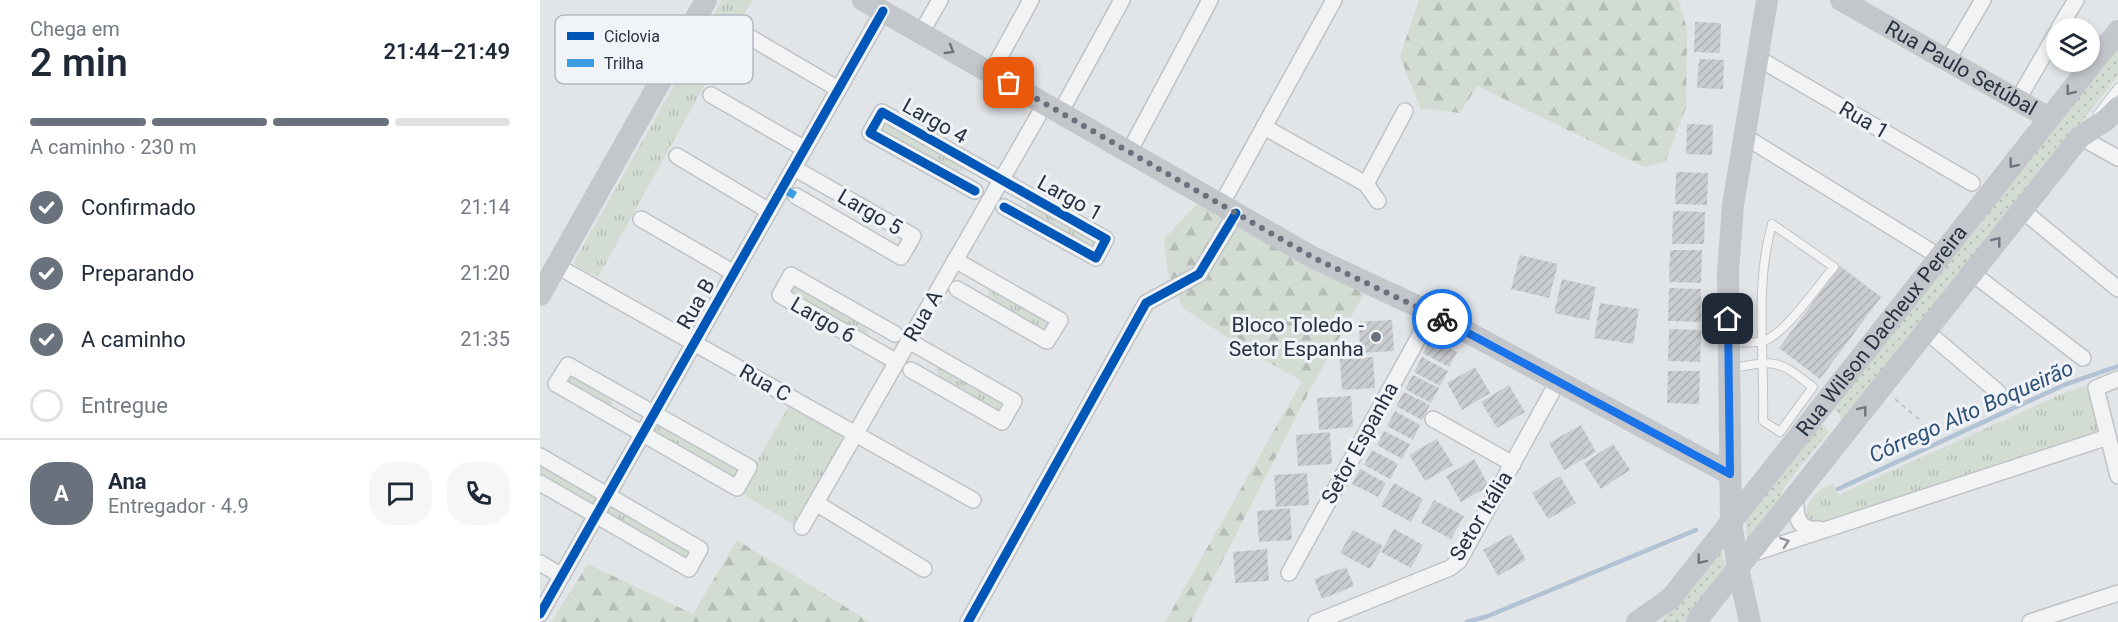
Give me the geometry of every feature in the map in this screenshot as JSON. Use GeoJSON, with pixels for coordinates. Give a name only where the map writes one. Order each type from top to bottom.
{"type":"FeatureCollection","features":[{"type":"Feature","properties":{"kind":"main road"},"geometry":{"type":"LineString","coordinates":[[698,15],[706,0]]}},
{"type":"Feature","properties":{"kind":"main road"},"geometry":{"type":"LineString","coordinates":[[863,0],[1314,258],[1432,314],[1558,381],[1730,467],[1748,473],[1769,473]]}},
{"type":"Feature","properties":{"kind":"main road"},"geometry":{"type":"LineString","coordinates":[[1749,617],[1743,562],[1731,522],[1728,271],[1744,136],[1767,0]]}},
{"type":"Feature","properties":{"kind":"main road"},"geometry":{"type":"LineString","coordinates":[[1763,29],[1781,0]]}},
{"type":"Feature","properties":{"kind":"main road","name":"Rua Paulo Setúbal"},"geometry":{"type":"LineString","coordinates":[[1841,0],[2049,118]]}},
{"type":"Feature","properties":{"kind":"main road","name":"Rua Wilson Dacheux Pereira"},"geometry":{"type":"LineString","coordinates":[[1637,622],[1671,598],[2118,31]]}},
{"type":"Feature","properties":{"kind":"main road"},"geometry":{"type":"LineString","coordinates":[[540,295],[659,84]]}},
{"type":"Feature","properties":{"kind":"main road","name":"Rua Wilson Dacheux Pereira"},"geometry":{"type":"LineString","coordinates":[[1700,616],[2080,137],[2106,120],[2118,108]]}},
{"type":"Feature","properties":{"kind":"main road"},"geometry":{"type":"LineString","coordinates":[[1810,422],[1814,418],[1824,416],[1834,420],[1840,431],[1837,443]]}},
{"type":"Feature","properties":{"kind":"main road"},"geometry":{"type":"LineString","coordinates":[[1700,616],[1730,602],[1749,617]]}},
{"type":"Feature","properties":{"kind":"street"},"geometry":{"type":"LineString","coordinates":[[921,33],[940,0]]}},
{"type":"Feature","properties":{"kind":"street"},"geometry":{"type":"LineString","coordinates":[[991,73],[1032,0]]}},
{"type":"Feature","properties":{"kind":"street","name":"Rua A"},"geometry":{"type":"LineString","coordinates":[[802,527],[897,362],[902,338],[955,260],[1001,180],[1052,108],[1122,0]]}},
{"type":"Feature","properties":{"kind":"street"},"geometry":{"type":"LineString","coordinates":[[1129,152],[1210,0]]}},
{"type":"Feature","properties":{"kind":"street"},"geometry":{"type":"LineString","coordinates":[[968,622],[1146,303],[1198,274],[1264,127],[1334,0]]}},
{"type":"Feature","properties":{"kind":"street"},"geometry":{"type":"LineString","coordinates":[[1947,61],[1983,0]]}},
{"type":"Feature","properties":{"kind":"street"},"geometry":{"type":"LineString","coordinates":[[2066,18],[2076,0]]}},
{"type":"Feature","properties":{"kind":"street","name":"Rua B"},"geometry":{"type":"LineString","coordinates":[[540,614],[883,11]]}},
{"type":"Feature","properties":{"kind":"street"},"geometry":{"type":"LineString","coordinates":[[753,39],[838,89]]}},
{"type":"Feature","properties":{"kind":"street"},"geometry":{"type":"LineString","coordinates":[[2017,101],[2046,51]]}},
{"type":"Feature","properties":{"kind":"street","name":"Rua 1"},"geometry":{"type":"LineString","coordinates":[[1756,57],[1972,183]]}},
{"type":"Feature","properties":{"kind":"street"},"geometry":{"type":"LineString","coordinates":[[711,95],[805,149]]}},
{"type":"Feature","properties":{"kind":"street"},"geometry":{"type":"LineString","coordinates":[[1366,184],[1405,111]]}},
{"type":"Feature","properties":{"kind":"street","name":"Largo 4"},"geometry":{"type":"LineString","coordinates":[[975,191],[870,133],[882,112],[1001,180]]}},
{"type":"Feature","properties":{"kind":"street"},"geometry":{"type":"LineString","coordinates":[[1264,127],[1366,184],[1378,201]]}},
{"type":"Feature","properties":{"kind":"street"},"geometry":{"type":"LineString","coordinates":[[1744,136],[1940,257]]}},
{"type":"Feature","properties":{"kind":"street"},"geometry":{"type":"LineString","coordinates":[[2080,137],[2118,158]]}},
{"type":"Feature","properties":{"kind":"street"},"geometry":{"type":"LineString","coordinates":[[677,156],[769,211]]}},
{"type":"Feature","properties":{"kind":"street","name":"Largo 5"},"geometry":{"type":"LineString","coordinates":[[794,168],[913,236],[901,257],[796,196]]}},
{"type":"Feature","properties":{"kind":"street"},"geometry":{"type":"LineString","coordinates":[[955,180],[981,168]]}},
{"type":"Feature","properties":{"kind":"street","name":"Largo 1"},"geometry":{"type":"LineString","coordinates":[[1001,180],[1107,239],[1095,258],[1004,207]]}},
{"type":"Feature","properties":{"kind":"street"},"geometry":{"type":"LineString","coordinates":[[818,182],[824,212]]}},
{"type":"Feature","properties":{"kind":"street"},"geometry":{"type":"LineString","coordinates":[[1021,191],[1023,218]]}},
{"type":"Feature","properties":{"kind":"street"},"geometry":{"type":"LineString","coordinates":[[2022,210],[2118,289]]}},
{"type":"Feature","properties":{"kind":"street"},"geometry":{"type":"LineString","coordinates":[[641,219],[734,273]]}},
{"type":"Feature","properties":{"kind":"street"},"geometry":{"type":"LineString","coordinates":[[955,260],[1060,320],[1047,341],[957,289]]}},
{"type":"Feature","properties":{"kind":"street","name":"Rua C"},"geometry":{"type":"LineString","coordinates":[[556,266],[973,500]]}},
{"type":"Feature","properties":{"kind":"street"},"geometry":{"type":"LineString","coordinates":[[1972,273],[2083,358]]}},
{"type":"Feature","properties":{"kind":"street","name":"Largo 6"},"geometry":{"type":"LineString","coordinates":[[897,362],[780,295],[792,275],[1014,401],[1002,422],[937,385]]}},
{"type":"Feature","properties":{"kind":"street"},"geometry":{"type":"LineString","coordinates":[[981,275],[984,305]]}},
{"type":"Feature","properties":{"kind":"street","name":"Setor Espanha"},"geometry":{"type":"LineString","coordinates":[[1288,573],[1432,314]]}},
{"type":"Feature","properties":{"kind":"street"},"geometry":{"type":"LineString","coordinates":[[868,319],[879,352]]}},
{"type":"Feature","properties":{"kind":"street"},"geometry":{"type":"LineString","coordinates":[[1926,331],[1998,392]]}},
{"type":"Feature","properties":{"kind":"street"},"geometry":{"type":"LineString","coordinates":[[929,353],[937,385]]}},
{"type":"Feature","properties":{"kind":"street"},"geometry":{"type":"LineString","coordinates":[[568,364],[654,413],[749,467],[736,488],[556,384],[568,364]]}},
{"type":"Feature","properties":{"kind":"street"},"geometry":{"type":"LineString","coordinates":[[911,370],[937,385]]}},
{"type":"Feature","properties":{"kind":"street"},"geometry":{"type":"LineString","coordinates":[[2118,379],[2096,388],[2118,476]]}},
{"type":"Feature","properties":{"kind":"street","name":"Setor Itália"},"geometry":{"type":"LineString","coordinates":[[1316,622],[1450,568],[1459,561],[1558,381]]}},
{"type":"Feature","properties":{"kind":"street"},"geometry":{"type":"LineString","coordinates":[[614,391],[620,421]]}},
{"type":"Feature","properties":{"kind":"street","name":"Setor Itália"},"geometry":{"type":"LineString","coordinates":[[1433,420],[1513,464]]}},
{"type":"Feature","properties":{"kind":"street"},"geometry":{"type":"LineString","coordinates":[[1743,562],[1822,529],[2108,437]]}},
{"type":"Feature","properties":{"kind":"street"},"geometry":{"type":"LineString","coordinates":[[540,456],[700,549],[689,569],[540,483]]}},
{"type":"Feature","properties":{"kind":"street"},"geometry":{"type":"LineString","coordinates":[[1796,495],[1795,510],[1799,522],[1809,530],[1822,529]]}},
{"type":"Feature","properties":{"kind":"street"},"geometry":{"type":"LineString","coordinates":[[816,503],[924,569]]}},
{"type":"Feature","properties":{"kind":"street"},"geometry":{"type":"LineString","coordinates":[[540,563],[562,576]]}},
{"type":"Feature","properties":{"kind":"street"},"geometry":{"type":"LineString","coordinates":[[2030,622],[2118,593]]}},
{"type":"Feature","properties":{"kind":"lane"},"geometry":{"type":"LineString","coordinates":[[2080,137],[2118,88]]}},
{"type":"Feature","properties":{"kind":"lane"},"geometry":{"type":"LineString","coordinates":[[1729,342],[1763,341],[1773,337],[1834,267],[1772,224],[1765,248],[1763,341],[1763,364],[1763,421],[1780,432],[1813,387],[1788,369],[1775,364],[1763,364],[1729,368]]}},
{"type":"Feature","properties":{"kind":"lane"},"geometry":{"type":"LineString","coordinates":[[1652,622],[1671,598]]}},
{"type":"Feature","properties":{"kind":"path"},"geometry":{"type":"LineString","coordinates":[[1881,387],[1921,420]]}},
{"type":"Feature","properties":{"kind":"green space"},"geometry":{"type":"Polygon","coordinates":[[[722,0],[752,0],[744,15],[714,15],[722,0]]]}},
{"type":"Feature","properties":{"kind":"green space"},"geometry":{"type":"Polygon","coordinates":[[[1419,0],[1679,0],[1687,30],[1686,107],[1665,162],[1644,167],[1477,86],[1460,113],[1420,108],[1400,56],[1419,0]]]}},
{"type":"Feature","properties":{"kind":"green space"},"geometry":{"type":"Polygon","coordinates":[[[2118,44],[2118,76],[1843,423],[1833,409],[2096,72],[2100,72],[2100,67],[2118,44]]]}},
{"type":"Feature","properties":{"kind":"green space"},"geometry":{"type":"Polygon","coordinates":[[[675,84],[705,84],[598,277],[573,264],[675,84]]]}},
{"type":"Feature","properties":{"kind":"green space"},"geometry":{"type":"Polygon","coordinates":[[[884,119],[969,167],[953,174],[877,131],[884,119]]]}},
{"type":"Feature","properties":{"kind":"green space"},"geometry":{"type":"Polygon","coordinates":[[[1026,202],[1096,240],[1092,248],[1027,213],[1026,202]]]}},
{"type":"Feature","properties":{"kind":"green space"},"geometry":{"type":"Polygon","coordinates":[[[1197,204],[1364,294],[1312,386],[1191,622],[1165,622],[1302,381],[1245,349],[1183,308],[1168,273],[1164,239],[1197,204]]]}},
{"type":"Feature","properties":{"kind":"green space"},"geometry":{"type":"Polygon","coordinates":[[[793,281],[864,321],[871,342],[785,293],[793,281]]]}},
{"type":"Feature","properties":{"kind":"green space"},"geometry":{"type":"Polygon","coordinates":[[[988,284],[1053,321],[1046,334],[989,302],[988,284]]]}},
{"type":"Feature","properties":{"kind":"green space"},"geometry":{"type":"Polygon","coordinates":[[[935,362],[1008,403],[1001,416],[940,382],[935,362]]]}},
{"type":"Feature","properties":{"kind":"green space"},"geometry":{"type":"Polygon","coordinates":[[[569,369],[610,393],[614,413],[561,382],[569,369]]]}},
{"type":"Feature","properties":{"kind":"green space"},"geometry":{"type":"Polygon","coordinates":[[[2088,385],[2101,432],[1825,520],[1814,522],[1807,516],[1811,500],[1823,488],[1833,483],[1838,495],[2066,392],[2088,385]]]}},
{"type":"Feature","properties":{"kind":"green space"},"geometry":{"type":"Polygon","coordinates":[[[789,406],[844,437],[793,524],[739,492],[789,406]]]}},
{"type":"Feature","properties":{"kind":"green space"},"geometry":{"type":"Polygon","coordinates":[[[660,421],[742,468],[734,482],[652,435],[660,421]]]}},
{"type":"Feature","properties":{"kind":"green space"},"geometry":{"type":"Polygon","coordinates":[[[1821,423],[1829,431],[1785,486],[1771,515],[1748,545],[1745,518],[1821,423]]]}},
{"type":"Feature","properties":{"kind":"green space"},"geometry":{"type":"Polygon","coordinates":[[[540,460],[601,496],[593,510],[540,479],[540,460]]]}},
{"type":"Feature","properties":{"kind":"green space"},"geometry":{"type":"Polygon","coordinates":[[[612,502],[694,550],[686,563],[604,516],[612,502]]]}},
{"type":"Feature","properties":{"kind":"green space"},"geometry":{"type":"Polygon","coordinates":[[[737,540],[870,622],[551,622],[588,564],[693,614],[737,540]]]}},
{"type":"Feature","properties":{"kind":"green space"},"geometry":{"type":"Polygon","coordinates":[[[1720,547],[1727,571],[1687,622],[1661,622],[1720,547]]]}},
{"type":"Feature","properties":{"kind":"building"},"geometry":{"type":"Polygon","coordinates":[[[1695,22],[1721,23],[1720,53],[1694,52],[1695,22]]]}},
{"type":"Feature","properties":{"kind":"building"},"geometry":{"type":"Polygon","coordinates":[[[1699,59],[1724,60],[1723,89],[1697,88],[1699,59]]]}},
{"type":"Feature","properties":{"kind":"building"},"geometry":{"type":"Polygon","coordinates":[[[1687,124],[1713,125],[1712,155],[1686,154],[1687,124]]]}},
{"type":"Feature","properties":{"kind":"building"},"geometry":{"type":"Polygon","coordinates":[[[1676,172],[1708,173],[1707,205],[1675,204],[1676,172]]]}},
{"type":"Feature","properties":{"kind":"building"},"geometry":{"type":"Polygon","coordinates":[[[1673,211],[1705,212],[1704,244],[1672,244],[1673,211]]]}},
{"type":"Feature","properties":{"kind":"building"},"geometry":{"type":"Polygon","coordinates":[[[1670,250],[1702,250],[1701,283],[1669,282],[1670,250]]]}},
{"type":"Feature","properties":{"kind":"building"},"geometry":{"type":"Polygon","coordinates":[[[1520,255],[1558,264],[1549,298],[1511,289],[1520,255]]]}},
{"type":"Feature","properties":{"kind":"building"},"geometry":{"type":"Polygon","coordinates":[[[1840,266],[1881,297],[1820,379],[1779,348],[1840,266]]]}},
{"type":"Feature","properties":{"kind":"building"},"geometry":{"type":"Polygon","coordinates":[[[1562,279],[1596,287],[1589,320],[1554,313],[1562,279]]]}},
{"type":"Feature","properties":{"kind":"building"},"geometry":{"type":"Polygon","coordinates":[[[1669,288],[1701,289],[1701,322],[1668,321],[1669,288]]]}},
{"type":"Feature","properties":{"kind":"building"},"geometry":{"type":"Polygon","coordinates":[[[1600,303],[1639,309],[1633,344],[1594,338],[1600,303]]]}},
{"type":"Feature","properties":{"kind":"building","name":"Bloco Toledo - Setor Espanha"},"geometry":{"type":"Polygon","coordinates":[[[1392,320],[1394,351],[1360,353],[1359,322],[1392,320]]]}},
{"type":"Feature","properties":{"kind":"building"},"geometry":{"type":"Polygon","coordinates":[[[1669,329],[1701,330],[1700,362],[1668,361],[1669,329]]]}},
{"type":"Feature","properties":{"kind":"building"},"geometry":{"type":"Polygon","coordinates":[[[1431,339],[1457,352],[1449,367],[1423,353],[1431,339]]]}},
{"type":"Feature","properties":{"kind":"building"},"geometry":{"type":"Polygon","coordinates":[[[1373,357],[1375,388],[1342,390],[1340,359],[1373,357]]]}},
{"type":"Feature","properties":{"kind":"building"},"geometry":{"type":"Polygon","coordinates":[[[1422,357],[1448,371],[1440,386],[1414,372],[1422,357]]]}},
{"type":"Feature","properties":{"kind":"building"},"geometry":{"type":"Polygon","coordinates":[[[1475,367],[1490,393],[1462,410],[1447,383],[1475,367]]]}},
{"type":"Feature","properties":{"kind":"building"},"geometry":{"type":"Polygon","coordinates":[[[1668,371],[1700,371],[1699,404],[1667,403],[1668,371]]]}},
{"type":"Feature","properties":{"kind":"building"},"geometry":{"type":"Polygon","coordinates":[[[1413,375],[1439,388],[1431,403],[1405,389],[1413,375]]]}},
{"type":"Feature","properties":{"kind":"building"},"geometry":{"type":"Polygon","coordinates":[[[1509,385],[1525,412],[1497,428],[1481,402],[1509,385]]]}},
{"type":"Feature","properties":{"kind":"building"},"geometry":{"type":"Polygon","coordinates":[[[1404,392],[1430,405],[1422,420],[1396,406],[1404,392]]]}},
{"type":"Feature","properties":{"kind":"building"},"geometry":{"type":"Polygon","coordinates":[[[1351,396],[1353,427],[1319,430],[1317,398],[1351,396]]]}},
{"type":"Feature","properties":{"kind":"building"},"geometry":{"type":"Polygon","coordinates":[[[1395,411],[1420,425],[1413,440],[1387,426],[1395,411]]]}},
{"type":"Feature","properties":{"kind":"building"},"geometry":{"type":"Polygon","coordinates":[[[1581,425],[1596,452],[1564,470],[1549,443],[1581,425]]]}},
{"type":"Feature","properties":{"kind":"building"},"geometry":{"type":"Polygon","coordinates":[[[1384,431],[1410,444],[1402,459],[1377,445],[1384,431]]]}},
{"type":"Feature","properties":{"kind":"building"},"geometry":{"type":"Polygon","coordinates":[[[1330,432],[1332,464],[1298,466],[1296,435],[1330,432]]]}},
{"type":"Feature","properties":{"kind":"building"},"geometry":{"type":"Polygon","coordinates":[[[1437,439],[1453,465],[1425,481],[1409,455],[1437,439]]]}},
{"type":"Feature","properties":{"kind":"building"},"geometry":{"type":"Polygon","coordinates":[[[1613,444],[1630,470],[1601,489],[1584,463],[1613,444]]]}},
{"type":"Feature","properties":{"kind":"building"},"geometry":{"type":"Polygon","coordinates":[[[1372,450],[1398,464],[1390,479],[1364,465],[1372,450]]]}},
{"type":"Feature","properties":{"kind":"building"},"geometry":{"type":"Polygon","coordinates":[[[1474,459],[1489,486],[1461,502],[1446,476],[1474,459]]]}},
{"type":"Feature","properties":{"kind":"building"},"geometry":{"type":"Polygon","coordinates":[[[1360,469],[1386,483],[1378,497],[1352,484],[1360,469]]]}},
{"type":"Feature","properties":{"kind":"building"},"geometry":{"type":"Polygon","coordinates":[[[1307,473],[1309,505],[1276,507],[1274,475],[1307,473]]]}},
{"type":"Feature","properties":{"kind":"building"},"geometry":{"type":"Polygon","coordinates":[[[1560,476],[1576,503],[1548,519],[1532,493],[1560,476]]]}},
{"type":"Feature","properties":{"kind":"building"},"geometry":{"type":"Polygon","coordinates":[[[1394,483],[1423,499],[1411,522],[1381,506],[1394,483]]]}},
{"type":"Feature","properties":{"kind":"building"},"geometry":{"type":"Polygon","coordinates":[[[1434,500],[1464,516],[1451,539],[1421,523],[1434,500]]]}},
{"type":"Feature","properties":{"kind":"building"},"geometry":{"type":"Polygon","coordinates":[[[1290,508],[1292,540],[1259,542],[1257,511],[1290,508]]]}},
{"type":"Feature","properties":{"kind":"building"},"geometry":{"type":"Polygon","coordinates":[[[1394,529],[1423,545],[1411,568],[1381,552],[1394,529]]]}},
{"type":"Feature","properties":{"kind":"building"},"geometry":{"type":"Polygon","coordinates":[[[1353,530],[1383,546],[1370,569],[1340,553],[1353,530]]]}},
{"type":"Feature","properties":{"kind":"building"},"geometry":{"type":"Polygon","coordinates":[[[1511,534],[1526,560],[1498,576],[1483,550],[1511,534]]]}},
{"type":"Feature","properties":{"kind":"building"},"geometry":{"type":"Polygon","coordinates":[[[1267,549],[1269,581],[1235,583],[1233,552],[1267,549]]]}},
{"type":"Feature","properties":{"kind":"building"},"geometry":{"type":"Polygon","coordinates":[[[1346,567],[1354,586],[1322,599],[1314,579],[1346,567]]]}},
{"type":"Feature","properties":{"kind":"waterway","name":"Córrego Alto Boqueirão"},"geometry":{"type":"LineString","coordinates":[[1838,489],[2064,385],[2118,366]]}},
{"type":"Feature","properties":{"kind":"waterway","name":"Córrego Alto Boqueirão"},"geometry":{"type":"LineString","coordinates":[[1467,622],[1488,616],[1696,530]]}},
{"type":"Feature","properties":{"kind":"marked path"},"geometry":{"type":"LineString","coordinates":[[782,188],[796,196]]}},
{"type":"Feature","properties":{"kind":"cycle path"},"geometry":{"type":"LineString","coordinates":[[540,614],[883,11]]}},
{"type":"Feature","properties":{"kind":"cycle path"},"geometry":{"type":"LineString","coordinates":[[975,191],[870,133],[882,112],[1106,239],[1096,258],[1004,207]]}},
{"type":"Feature","properties":{"kind":"cycle path"},"geometry":{"type":"LineString","coordinates":[[968,622],[1146,303],[1199,274],[1236,213]]}},
{"type":"Feature","properties":{"kind":"way so far"},"geometry":{"type":"LineString","coordinates":[[1009,83],[1314,258],[1442,319]]}},
{"type":"Feature","properties":{"kind":"place","name":"Bloco Toledo - Setor Espanha"},"geometry":{"type":"Point","coordinates":[1376,337]}},
{"type":"Feature","properties":{"kind":"route"},"geometry":{"type":"LineString","coordinates":[[1442,319],[1730,474],[1728,319]]}}]}
